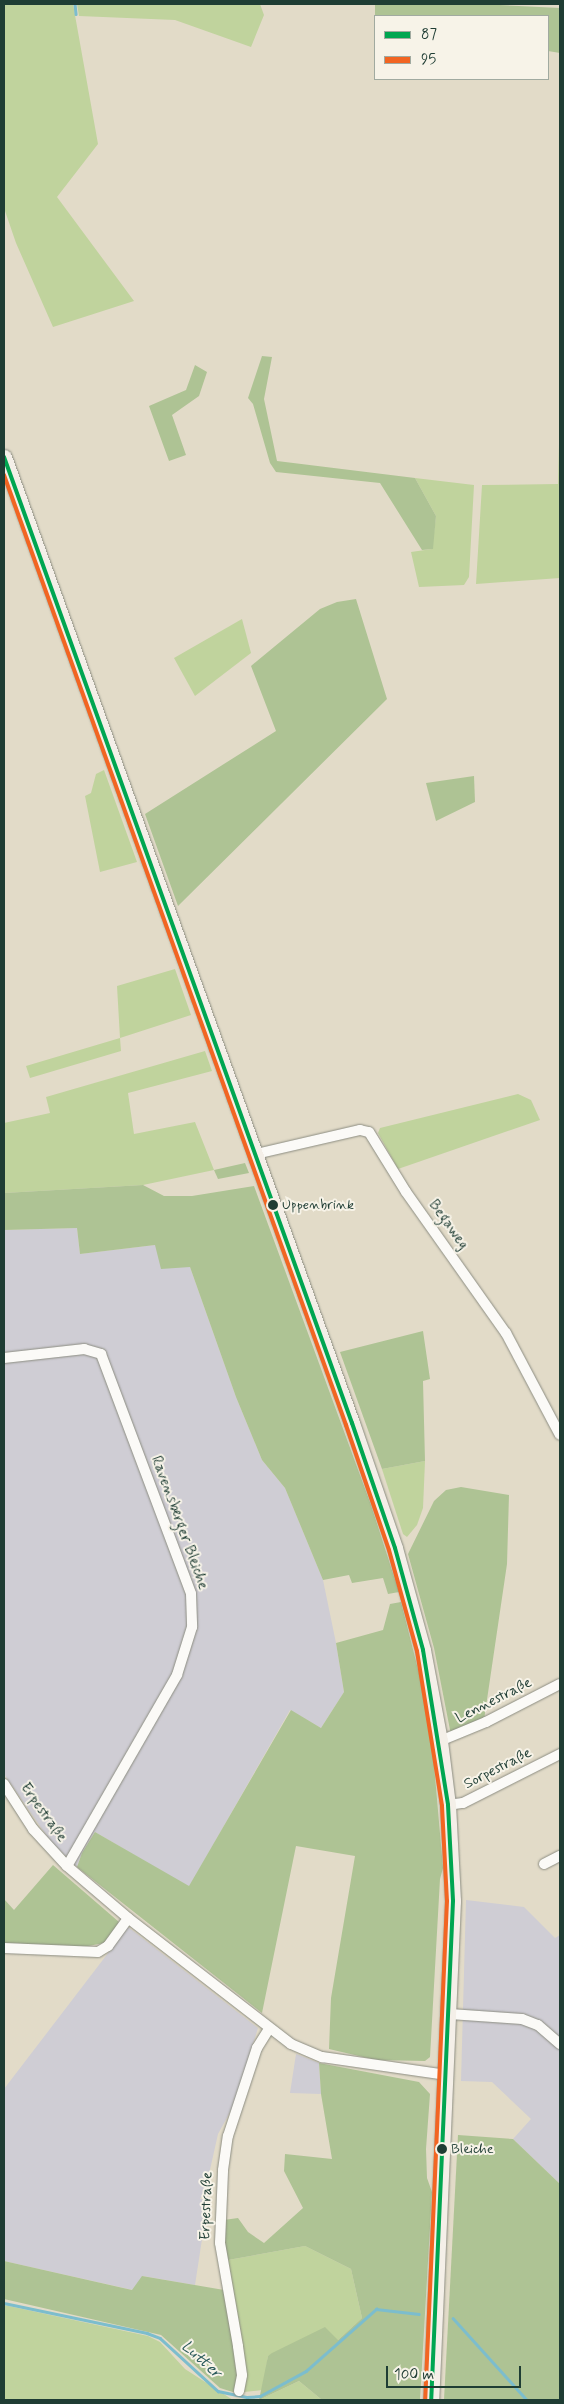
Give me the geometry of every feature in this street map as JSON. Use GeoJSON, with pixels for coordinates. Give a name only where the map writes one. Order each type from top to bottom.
{"type":"FeatureCollection","features":[{"type":"Feature","properties":{"kind":"main road"},"geometry":{"type":"LineString","coordinates":[[4,457],[396,1548],[423,1650],[440,1741],[448,1805],[453,1901],[450,2014],[431,2400]]}},
{"type":"Feature","properties":{"kind":"street","name":"Begaweg"},"geometry":{"type":"LineString","coordinates":[[256,1154],[360,1130],[370,1132],[406,1192],[506,1333],[560,1435]]}},
{"type":"Feature","properties":{"kind":"street","name":"Ravensberger Bleiche"},"geometry":{"type":"LineString","coordinates":[[4,1358],[84,1349],[101,1354],[187,1579],[192,1602],[189,1644],[178,1675],[67,1866]]}},
{"type":"Feature","properties":{"kind":"street","name":"Lennestraße"},"geometry":{"type":"LineString","coordinates":[[440,1741],[460,1735],[560,1684]]}},
{"type":"Feature","properties":{"kind":"street","name":"Sorpestraße"},"geometry":{"type":"LineString","coordinates":[[448,1805],[464,1803],[560,1754]]}},
{"type":"Feature","properties":{"kind":"street","name":"Erpestraße"},"geometry":{"type":"LineString","coordinates":[[4,1784],[33,1829],[67,1866],[128,1918],[269,2029],[291,2044],[322,2056],[447,2075]]}},
{"type":"Feature","properties":{"kind":"street"},"geometry":{"type":"LineString","coordinates":[[544,1864],[560,1856]]}},
{"type":"Feature","properties":{"kind":"street"},"geometry":{"type":"LineString","coordinates":[[4,1948],[98,1952],[108,1946],[128,1918]]}},
{"type":"Feature","properties":{"kind":"street"},"geometry":{"type":"LineString","coordinates":[[450,2014],[522,2019],[538,2026],[560,2044]]}},
{"type":"Feature","properties":{"kind":"street","name":"Erpestraße"},"geometry":{"type":"LineString","coordinates":[[240,2391],[242,2375],[220,2243],[223,2170],[228,2136],[258,2048],[269,2029]]}},
{"type":"Feature","properties":{"kind":"shaded area"},"geometry":{"type":"Polygon","coordinates":[[[77,1228],[80,1254],[155,1245],[190,1267],[236,1397],[262,1460],[285,1488],[323,1580],[336,1643],[344,1692],[321,1728],[290,1710],[189,1887],[95,1832],[82,1853],[77,1867],[51,1842],[4,1774],[4,1230],[77,1228]]]}},
{"type":"Feature","properties":{"kind":"shaded area"},"geometry":{"type":"Polygon","coordinates":[[[466,1900],[524,1907],[555,1938],[560,1935],[560,2184],[513,2139],[531,2119],[492,2082],[461,2081],[466,1900]]]}},
{"type":"Feature","properties":{"kind":"shaded area"},"geometry":{"type":"Polygon","coordinates":[[[128,1927],[258,2028],[234,2105],[218,2134],[205,2192],[200,2199],[208,2200],[195,2285],[143,2276],[133,2290],[4,2261],[4,2089],[128,1927]]]}},
{"type":"Feature","properties":{"kind":"shaded area"},"geometry":{"type":"Polygon","coordinates":[[[296,2054],[319,2063],[321,2094],[290,2093],[296,2054]]]}},
{"type":"Feature","properties":{"kind":"green space"},"geometry":{"type":"Polygon","coordinates":[[[4,4],[73,4],[98,144],[57,197],[134,301],[53,327],[16,243],[4,208],[4,4]]]}},
{"type":"Feature","properties":{"kind":"green space"},"geometry":{"type":"Polygon","coordinates":[[[77,4],[260,4],[264,15],[251,47],[175,20],[79,16],[77,4]]]}},
{"type":"Feature","properties":{"kind":"green space"},"geometry":{"type":"Polygon","coordinates":[[[375,4],[480,4],[560,8],[560,53],[549,51],[549,15],[375,15],[375,4]]]}},
{"type":"Feature","properties":{"kind":"green space"},"geometry":{"type":"Polygon","coordinates":[[[262,356],[272,357],[264,399],[277,461],[415,478],[436,516],[433,549],[422,550],[380,483],[276,472],[270,463],[253,404],[248,398],[262,356]]]}},
{"type":"Feature","properties":{"kind":"green space"},"geometry":{"type":"Polygon","coordinates":[[[195,365],[207,372],[199,396],[172,415],[186,455],[169,461],[149,406],[186,390],[195,365]]]}},
{"type":"Feature","properties":{"kind":"green space"},"geometry":{"type":"Polygon","coordinates":[[[560,404],[560,578],[476,584],[482,485],[558,484],[560,404]]]}},
{"type":"Feature","properties":{"kind":"green space"},"geometry":{"type":"Polygon","coordinates":[[[415,478],[474,485],[469,577],[464,585],[419,587],[411,552],[432,549],[436,516],[415,478]]]}},
{"type":"Feature","properties":{"kind":"green space"},"geometry":{"type":"Polygon","coordinates":[[[356,599],[387,699],[178,906],[145,814],[276,731],[251,666],[320,609],[337,602],[356,599]]]}},
{"type":"Feature","properties":{"kind":"green space"},"geometry":{"type":"Polygon","coordinates":[[[242,619],[251,653],[195,696],[174,658],[242,619]]]}},
{"type":"Feature","properties":{"kind":"green space"},"geometry":{"type":"Polygon","coordinates":[[[104,770],[137,862],[100,872],[85,796],[91,793],[96,774],[104,770]]]}},
{"type":"Feature","properties":{"kind":"green space"},"geometry":{"type":"Polygon","coordinates":[[[474,776],[475,802],[436,821],[426,783],[474,776]]]}},
{"type":"Feature","properties":{"kind":"green space"},"geometry":{"type":"Polygon","coordinates":[[[175,969],[191,1015],[120,1038],[117,986],[175,969]]]}},
{"type":"Feature","properties":{"kind":"green space"},"geometry":{"type":"Polygon","coordinates":[[[120,1038],[121,1051],[30,1078],[26,1066],[120,1038]]]}},
{"type":"Feature","properties":{"kind":"green space"},"geometry":{"type":"Polygon","coordinates":[[[205,1051],[212,1071],[128,1093],[134,1134],[195,1122],[214,1170],[143,1185],[4,1193],[4,1123],[50,1113],[46,1097],[205,1051]]]}},
{"type":"Feature","properties":{"kind":"green space"},"geometry":{"type":"Polygon","coordinates":[[[518,1094],[531,1100],[540,1120],[398,1169],[378,1133],[380,1128],[518,1094]]]}},
{"type":"Feature","properties":{"kind":"green space"},"geometry":{"type":"Polygon","coordinates":[[[245,1163],[249,1173],[218,1179],[214,1170],[245,1163]]]}},
{"type":"Feature","properties":{"kind":"green space"},"geometry":{"type":"Polygon","coordinates":[[[143,1185],[164,1196],[192,1196],[254,1186],[371,1505],[399,1592],[388,1594],[383,1578],[352,1583],[349,1575],[323,1580],[285,1488],[262,1460],[236,1397],[190,1267],[161,1269],[155,1245],[80,1254],[77,1228],[4,1230],[4,1193],[143,1185]]]}},
{"type":"Feature","properties":{"kind":"green space"},"geometry":{"type":"Polygon","coordinates":[[[423,1331],[430,1379],[423,1381],[425,1461],[382,1469],[340,1352],[423,1331]]]}},
{"type":"Feature","properties":{"kind":"green space"},"geometry":{"type":"Polygon","coordinates":[[[425,1461],[423,1508],[417,1525],[407,1537],[403,1534],[382,1469],[425,1461]]]}},
{"type":"Feature","properties":{"kind":"green space"},"geometry":{"type":"Polygon","coordinates":[[[461,1487],[509,1495],[507,1564],[484,1720],[451,1735],[434,1648],[408,1554],[434,1501],[446,1490],[461,1487]]]}},
{"type":"Feature","properties":{"kind":"green space"},"geometry":{"type":"Polygon","coordinates":[[[401,1602],[423,1689],[432,1742],[443,1868],[440,1879],[430,2057],[425,2061],[376,2060],[329,2049],[331,1998],[355,1856],[296,1846],[262,2013],[77,1867],[82,1853],[95,1832],[189,1886],[291,1710],[321,1728],[344,1692],[336,1643],[383,1630],[390,1604],[401,1602]]]}},
{"type":"Feature","properties":{"kind":"green space"},"geometry":{"type":"Polygon","coordinates":[[[53,1865],[119,1922],[104,1943],[83,1947],[4,1943],[4,1899],[14,1910],[53,1865]]]}},
{"type":"Feature","properties":{"kind":"green space"},"geometry":{"type":"Polygon","coordinates":[[[319,2063],[419,2082],[430,2094],[426,2149],[427,2178],[432,2192],[420,2400],[322,2400],[299,2381],[259,2400],[268,2356],[325,2327],[338,2340],[362,2318],[351,2269],[305,2246],[228,2260],[224,2241],[224,2220],[238,2218],[248,2232],[264,2243],[303,2208],[284,2171],[285,2154],[332,2159],[321,2094],[319,2063]]]}},
{"type":"Feature","properties":{"kind":"green space"},"geometry":{"type":"Polygon","coordinates":[[[458,2135],[513,2139],[560,2184],[560,2400],[444,2400],[458,2135]]]}},
{"type":"Feature","properties":{"kind":"green space"},"geometry":{"type":"Polygon","coordinates":[[[305,2246],[351,2269],[362,2318],[338,2340],[268,2356],[263,2390],[244,2392],[243,2346],[228,2260],[305,2246]]]}},
{"type":"Feature","properties":{"kind":"green space"},"geometry":{"type":"Polygon","coordinates":[[[4,2261],[132,2290],[142,2276],[224,2290],[239,2374],[236,2393],[220,2388],[161,2335],[4,2299],[4,2261]]]}},
{"type":"Feature","properties":{"kind":"green space"},"geometry":{"type":"Polygon","coordinates":[[[4,2305],[148,2336],[160,2342],[185,2369],[233,2400],[4,2400],[4,2305]]]}},
{"type":"Feature","properties":{"kind":"green space"},"geometry":{"type":"Polygon","coordinates":[[[299,2381],[322,2400],[259,2400],[299,2381]]]}},
{"type":"Feature","properties":{"kind":"waterway"},"geometry":{"type":"LineString","coordinates":[[75,4],[76,14]]}},
{"type":"Feature","properties":{"kind":"waterway","name":"Lutter"},"geometry":{"type":"LineString","coordinates":[[4,2303],[147,2333],[160,2338],[218,2391],[247,2397],[260,2396],[306,2371],[376,2309],[419,2314]]}},
{"type":"Feature","properties":{"kind":"waterway","name":"Lutter"},"geometry":{"type":"LineString","coordinates":[[453,2318],[527,2400]]}},
{"type":"Feature","properties":{"kind":"transit line","name":"87"},"geometry":{"type":"LineString","coordinates":[[4,457],[352,1423],[395,1548],[423,1650],[448,1805],[453,1901],[431,2400]]}},
{"type":"Feature","properties":{"kind":"transit line","name":"95"},"geometry":{"type":"LineString","coordinates":[[4,475],[346,1425],[389,1550],[417,1651],[442,1806],[447,1901],[425,2400]]}},
{"type":"Feature","properties":{"kind":"place","name":"Uppenbrink"},"geometry":{"type":"Point","coordinates":[273,1205]}},
{"type":"Feature","properties":{"kind":"place","name":"Bleiche"},"geometry":{"type":"Point","coordinates":[442,2149]}}]}
